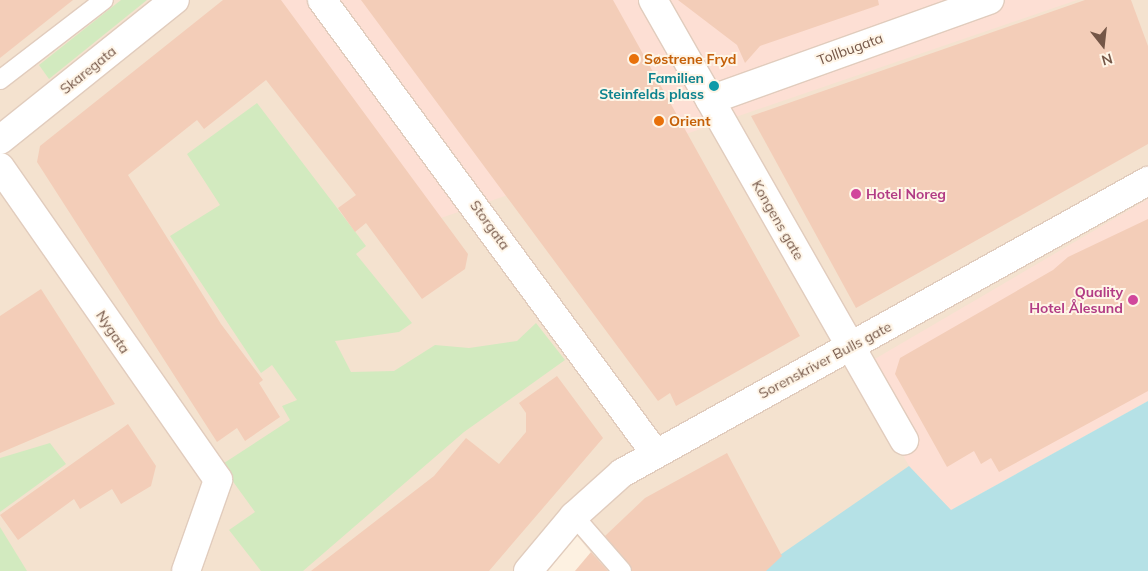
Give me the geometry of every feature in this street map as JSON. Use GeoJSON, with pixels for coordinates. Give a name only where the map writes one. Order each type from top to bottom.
{"type":"FeatureCollection","features":[{"type":"Feature","properties":{"kind":"street","name":"Skaregata"},"geometry":{"type":"LineString","coordinates":[[0,140],[176,0]]}},
{"type":"Feature","properties":{"kind":"street","name":"Storgata"},"geometry":{"type":"LineString","coordinates":[[322,0],[655,453]]}},
{"type":"Feature","properties":{"kind":"street","name":"Kongens gate"},"geometry":{"type":"LineString","coordinates":[[653,0],[904,440]]}},
{"type":"Feature","properties":{"kind":"street","name":"Tollbugata"},"geometry":{"type":"LineString","coordinates":[[710,100],[990,0]]}},
{"type":"Feature","properties":{"kind":"street","name":"Nygata"},"geometry":{"type":"LineString","coordinates":[[0,167],[218,480],[214,497],[186,571]]}},
{"type":"Feature","properties":{"kind":"street","name":"Sorenskriver Bulls gate"},"geometry":{"type":"LineString","coordinates":[[528,571],[574,516],[622,473],[1148,181]]}},
{"type":"Feature","properties":{"kind":"lane"},"geometry":{"type":"LineString","coordinates":[[0,80],[104,0]]}},
{"type":"Feature","properties":{"kind":"lane"},"geometry":{"type":"LineString","coordinates":[[574,516],[622,571]]}},
{"type":"Feature","properties":{"kind":"shaded area"},"geometry":{"type":"Polygon","coordinates":[[[0,0],[1148,0],[1148,401],[951,510],[765,571],[606,571],[560,515],[514,571],[0,571],[0,0]]]}},
{"type":"Feature","properties":{"kind":"shaded area"},"geometry":{"type":"Polygon","coordinates":[[[238,0],[1077,0],[406,230],[238,0]]]}},
{"type":"Feature","properties":{"kind":"shaded area"},"geometry":{"type":"Polygon","coordinates":[[[1148,199],[1148,401],[951,510],[909,466],[856,370],[1148,199]]]}},
{"type":"Feature","properties":{"kind":"green space"},"geometry":{"type":"Polygon","coordinates":[[[121,0],[147,0],[49,79],[39,65],[121,0]]]}},
{"type":"Feature","properties":{"kind":"green space"},"geometry":{"type":"Polygon","coordinates":[[[257,103],[366,246],[356,254],[412,323],[399,332],[335,341],[351,372],[394,371],[435,345],[469,348],[517,341],[536,323],[565,360],[464,432],[303,571],[261,571],[229,530],[255,512],[221,465],[290,420],[282,406],[297,400],[272,365],[261,373],[170,236],[220,205],[187,154],[257,103]]]}},
{"type":"Feature","properties":{"kind":"green space"},"geometry":{"type":"Polygon","coordinates":[[[50,443],[66,464],[0,512],[0,458],[50,443]]]}},
{"type":"Feature","properties":{"kind":"green space"},"geometry":{"type":"Polygon","coordinates":[[[0,527],[27,571],[0,571],[0,527]]]}},
{"type":"Feature","properties":{"kind":"water"},"geometry":{"type":"Polygon","coordinates":[[[1148,401],[1148,571],[765,571],[780,555],[909,466],[951,510],[1148,401]]]}},
{"type":"Feature","properties":{"kind":"building"},"geometry":{"type":"Polygon","coordinates":[[[0,0],[73,0],[0,58],[0,0]]]}},
{"type":"Feature","properties":{"kind":"building"},"geometry":{"type":"Polygon","coordinates":[[[223,0],[281,0],[468,254],[465,269],[422,299],[366,223],[355,232],[338,208],[356,195],[266,80],[204,129],[197,120],[128,175],[221,324],[263,380],[259,383],[280,417],[245,441],[237,428],[217,442],[37,162],[40,146],[223,0]]]}},
{"type":"Feature","properties":{"kind":"building"},"geometry":{"type":"Polygon","coordinates":[[[361,0],[613,0],[800,336],[676,406],[670,393],[658,401],[361,0]]]}},
{"type":"Feature","properties":{"kind":"building"},"geometry":{"type":"Polygon","coordinates":[[[678,0],[878,0],[879,5],[760,46],[745,63],[737,45],[678,0]]]}},
{"type":"Feature","properties":{"kind":"building"},"geometry":{"type":"Polygon","coordinates":[[[1085,0],[1131,0],[1148,46],[1148,144],[856,308],[751,116],[1085,0]]]}},
{"type":"Feature","properties":{"kind":"building"},"geometry":{"type":"Polygon","coordinates":[[[1148,219],[1148,391],[999,472],[991,458],[981,464],[974,451],[947,467],[895,374],[900,358],[1053,270],[1068,257],[1148,219]]]}},
{"type":"Feature","properties":{"kind":"building"},"geometry":{"type":"Polygon","coordinates":[[[41,289],[115,404],[0,453],[0,316],[41,289]]]}},
{"type":"Feature","properties":{"kind":"building"},"geometry":{"type":"Polygon","coordinates":[[[557,376],[603,438],[489,571],[311,571],[434,476],[466,438],[499,464],[526,432],[526,413],[519,403],[557,376]]]}},
{"type":"Feature","properties":{"kind":"building"},"geometry":{"type":"Polygon","coordinates":[[[128,424],[156,466],[151,486],[121,504],[112,489],[80,509],[74,499],[18,540],[0,515],[128,424]]]}},
{"type":"Feature","properties":{"kind":"building"},"geometry":{"type":"Polygon","coordinates":[[[727,453],[782,556],[766,571],[632,571],[605,536],[645,498],[727,453]]]}},
{"type":"Feature","properties":{"kind":"building"},"geometry":{"type":"Polygon","coordinates":[[[591,552],[608,571],[575,571],[591,552]]]}},
{"type":"Feature","properties":{"kind":"place","name":"Søstrene Fryd"},"geometry":{"type":"Point","coordinates":[634,59]}},
{"type":"Feature","properties":{"kind":"place","name":"Familien Steinfelds plass"},"geometry":{"type":"Point","coordinates":[714,86]}},
{"type":"Feature","properties":{"kind":"place","name":"Orient"},"geometry":{"type":"Point","coordinates":[659,121]}},
{"type":"Feature","properties":{"kind":"place","name":"Hotel Noreg"},"geometry":{"type":"Point","coordinates":[856,194]}},
{"type":"Feature","properties":{"kind":"place","name":"Quality Hotel Ålesund"},"geometry":{"type":"Point","coordinates":[1133,300]}}]}
